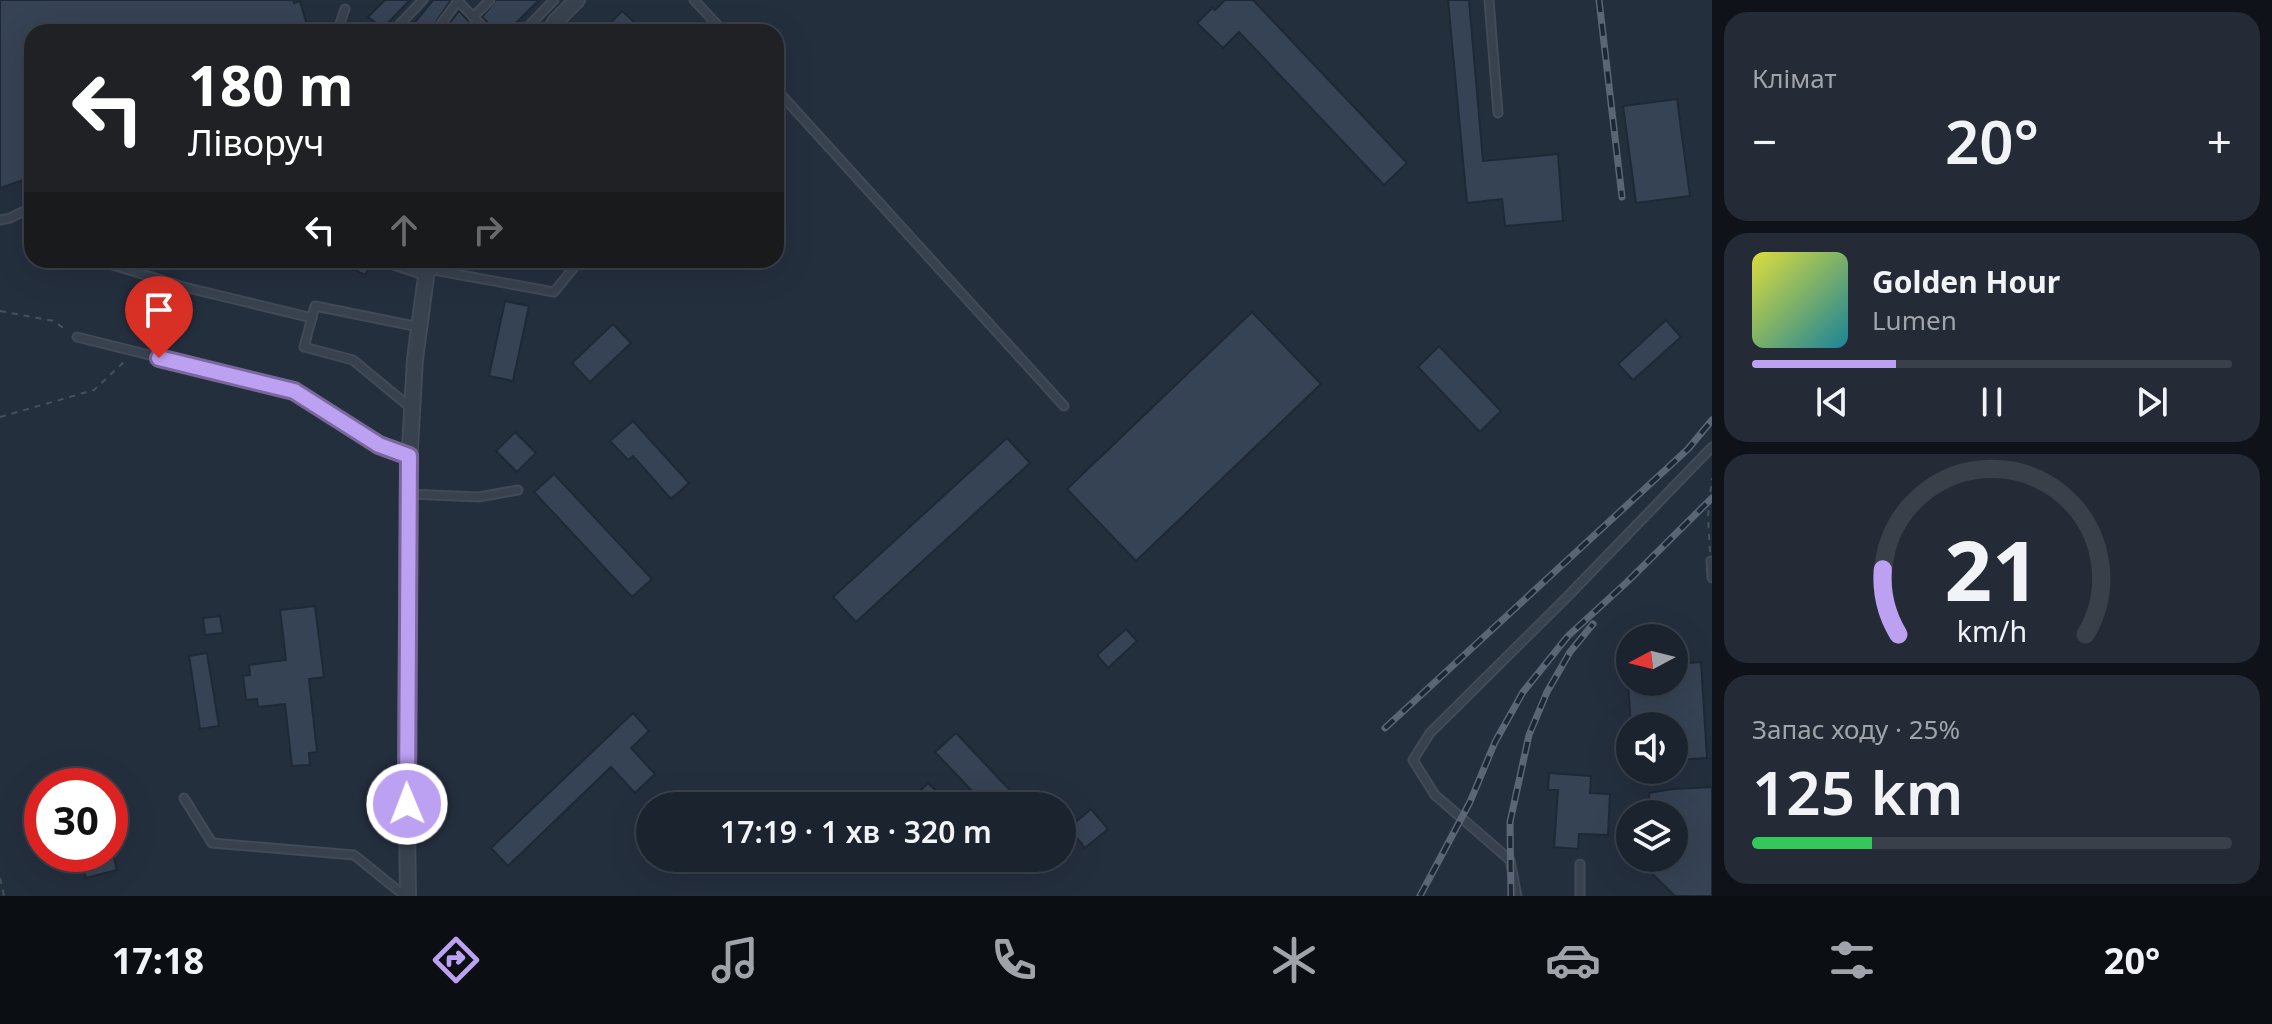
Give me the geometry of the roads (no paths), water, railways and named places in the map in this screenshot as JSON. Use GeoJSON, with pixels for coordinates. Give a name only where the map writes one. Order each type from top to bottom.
{"type":"FeatureCollection","features":[{"type":"Feature","properties":{"kind":"street"},"geometry":{"type":"LineString","coordinates":[[554,24],[577,0]]}},
{"type":"Feature","properties":{"kind":"street"},"geometry":{"type":"LineString","coordinates":[[407,896],[409,456],[419,327],[428,269]]}},
{"type":"Feature","properties":{"kind":"lane"},"geometry":{"type":"LineString","coordinates":[[400,24],[423,0]]}},
{"type":"Feature","properties":{"kind":"lane"},"geometry":{"type":"LineString","coordinates":[[441,24],[458,0],[480,24]]}},
{"type":"Feature","properties":{"kind":"lane"},"geometry":{"type":"LineString","coordinates":[[473,17],[490,0]]}},
{"type":"Feature","properties":{"kind":"lane"},"geometry":{"type":"LineString","coordinates":[[531,24],[554,0]]}},
{"type":"Feature","properties":{"kind":"lane"},"geometry":{"type":"LineString","coordinates":[[694,0],[716,24]]}},
{"type":"Feature","properties":{"kind":"lane"},"geometry":{"type":"LineString","coordinates":[[1489,0],[1498,113]]}},
{"type":"Feature","properties":{"kind":"lane"},"geometry":{"type":"LineString","coordinates":[[340,24],[345,9]]}},
{"type":"Feature","properties":{"kind":"lane"},"geometry":{"type":"LineString","coordinates":[[784,98],[1064,406]]}},
{"type":"Feature","properties":{"kind":"lane"},"geometry":{"type":"LineString","coordinates":[[0,220],[24,211]]}},
{"type":"Feature","properties":{"kind":"lane"},"geometry":{"type":"LineString","coordinates":[[122,268],[188,288],[312,318]]}},
{"type":"Feature","properties":{"kind":"lane"},"geometry":{"type":"LineString","coordinates":[[428,269],[554,292],[574,268]]}},
{"type":"Feature","properties":{"kind":"lane"},"geometry":{"type":"LineString","coordinates":[[412,409],[353,360],[304,347],[315,306],[419,327]]}},
{"type":"Feature","properties":{"kind":"lane"},"geometry":{"type":"LineString","coordinates":[[77,337],[294,391],[379,445],[409,456]]}},
{"type":"Feature","properties":{"kind":"lane"},"geometry":{"type":"LineString","coordinates":[[1517,896],[1510,860],[1435,795],[1413,760],[1430,733],[1712,447]]}},
{"type":"Feature","properties":{"kind":"lane"},"geometry":{"type":"LineString","coordinates":[[408,494],[479,497],[518,490]]}},
{"type":"Feature","properties":{"kind":"lane"},"geometry":{"type":"LineString","coordinates":[[1711,561],[1712,578]]}},
{"type":"Feature","properties":{"kind":"lane"},"geometry":{"type":"LineString","coordinates":[[184,798],[212,843],[354,855],[407,896]]}},
{"type":"Feature","properties":{"kind":"lane"},"geometry":{"type":"LineString","coordinates":[[1580,864],[1580,896]]}},
{"type":"Feature","properties":{"kind":"railway"},"geometry":{"type":"LineString","coordinates":[[1599,0],[1622,197]]}},
{"type":"Feature","properties":{"kind":"railway"},"geometry":{"type":"LineString","coordinates":[[1385,728],[1688,449],[1712,420]]}},
{"type":"Feature","properties":{"kind":"railway"},"geometry":{"type":"LineString","coordinates":[[1420,896],[1470,802],[1495,742],[1523,692],[1568,636],[1712,498]]}},
{"type":"Feature","properties":{"kind":"railway"},"geometry":{"type":"LineString","coordinates":[[1511,896],[1510,822],[1529,735],[1547,692],[1570,652],[1593,624]]}}]}
